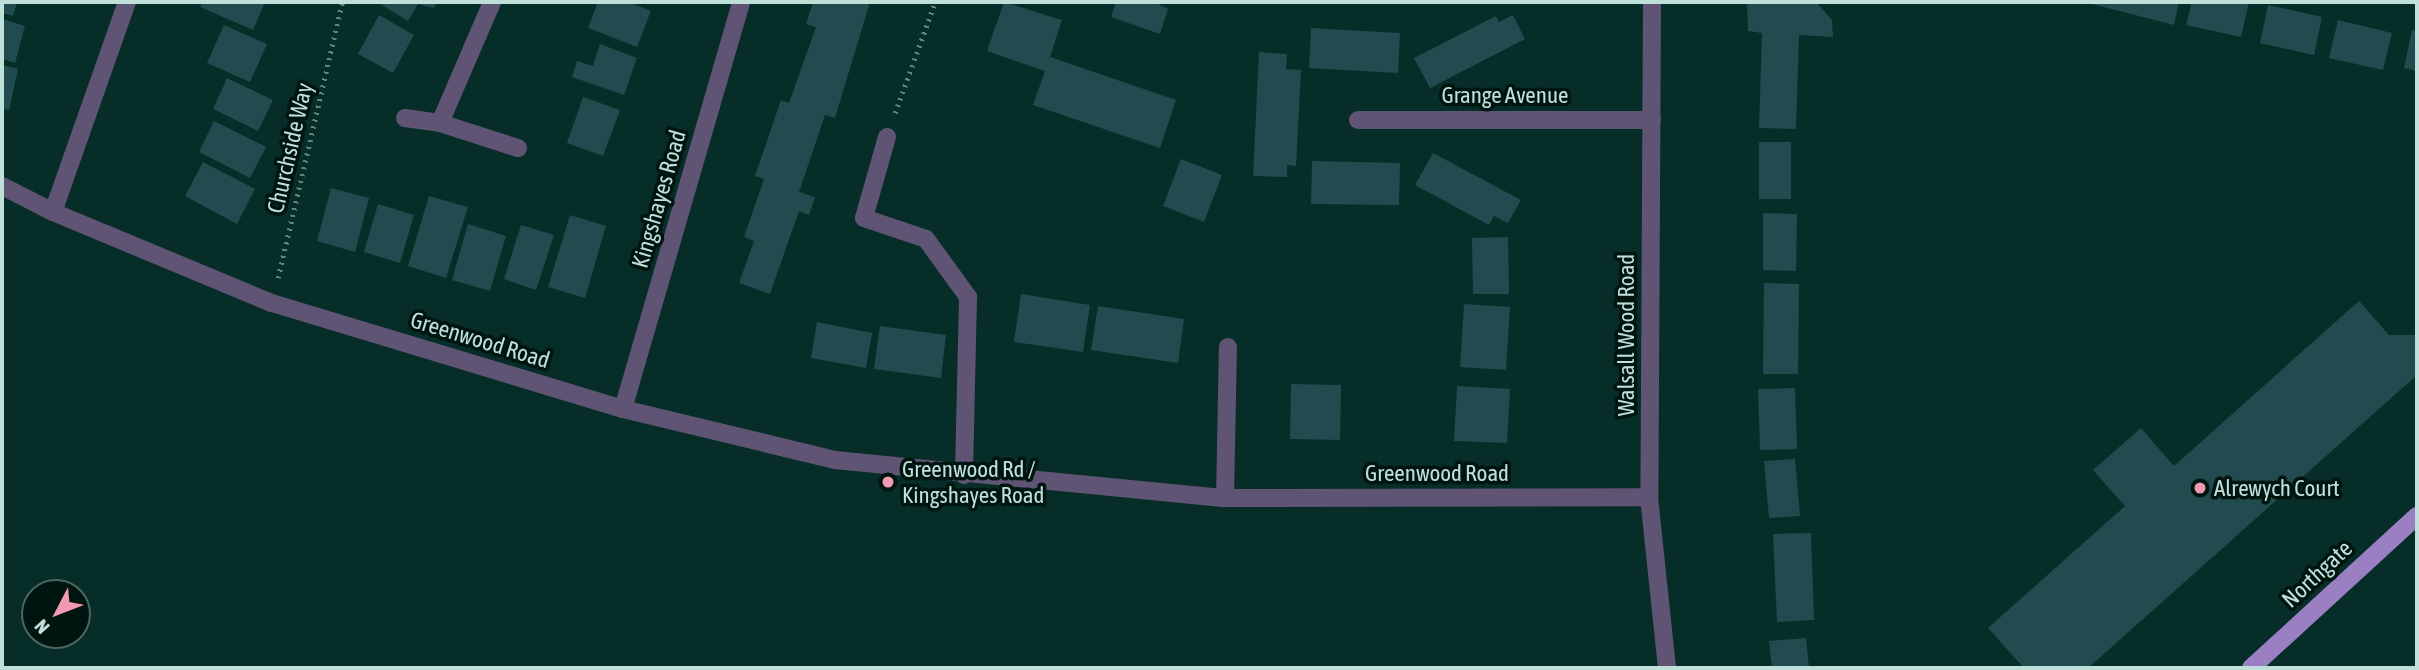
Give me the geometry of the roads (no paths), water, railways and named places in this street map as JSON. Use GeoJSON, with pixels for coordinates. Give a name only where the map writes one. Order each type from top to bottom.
{"type":"FeatureCollection","features":[{"type":"Feature","properties":{"kind":"main road","name":"Northgate"},"geometry":{"type":"LineString","coordinates":[[2251,668],[2417,516]]}},
{"type":"Feature","properties":{"kind":"street"},"geometry":{"type":"LineString","coordinates":[[53,212],[127,2]]}},
{"type":"Feature","properties":{"kind":"street"},"geometry":{"type":"LineString","coordinates":[[440,123],[492,2]]}},
{"type":"Feature","properties":{"kind":"street","name":"Kingshayes Road"},"geometry":{"type":"LineString","coordinates":[[624,409],[741,2]]}},
{"type":"Feature","properties":{"kind":"street","name":"Walsall Wood Road"},"geometry":{"type":"LineString","coordinates":[[1652,2],[1649,497],[1667,668]]}},
{"type":"Feature","properties":{"kind":"street"},"geometry":{"type":"LineString","coordinates":[[405,118],[440,123],[518,148]]}},
{"type":"Feature","properties":{"kind":"street","name":"Grange Avenue"},"geometry":{"type":"LineString","coordinates":[[1358,120],[1652,120]]}},
{"type":"Feature","properties":{"kind":"street"},"geometry":{"type":"LineString","coordinates":[[887,137],[864,218],[926,239],[968,298],[964,475]]}},
{"type":"Feature","properties":{"kind":"street","name":"Greenwood Road"},"geometry":{"type":"LineString","coordinates":[[2,186],[53,212],[272,303],[624,409],[835,460],[964,475],[1225,498],[1649,497]]}},
{"type":"Feature","properties":{"kind":"street"},"geometry":{"type":"LineString","coordinates":[[1225,498],[1228,347]]}},
{"type":"Feature","properties":{"kind":"place","name":"Greenwood Rd / Kingshayes Road"},"geometry":{"type":"Point","coordinates":[888,482]}},
{"type":"Feature","properties":{"kind":"place","name":"Alrewych Court"},"geometry":{"type":"Point","coordinates":[2200,488]}}]}
